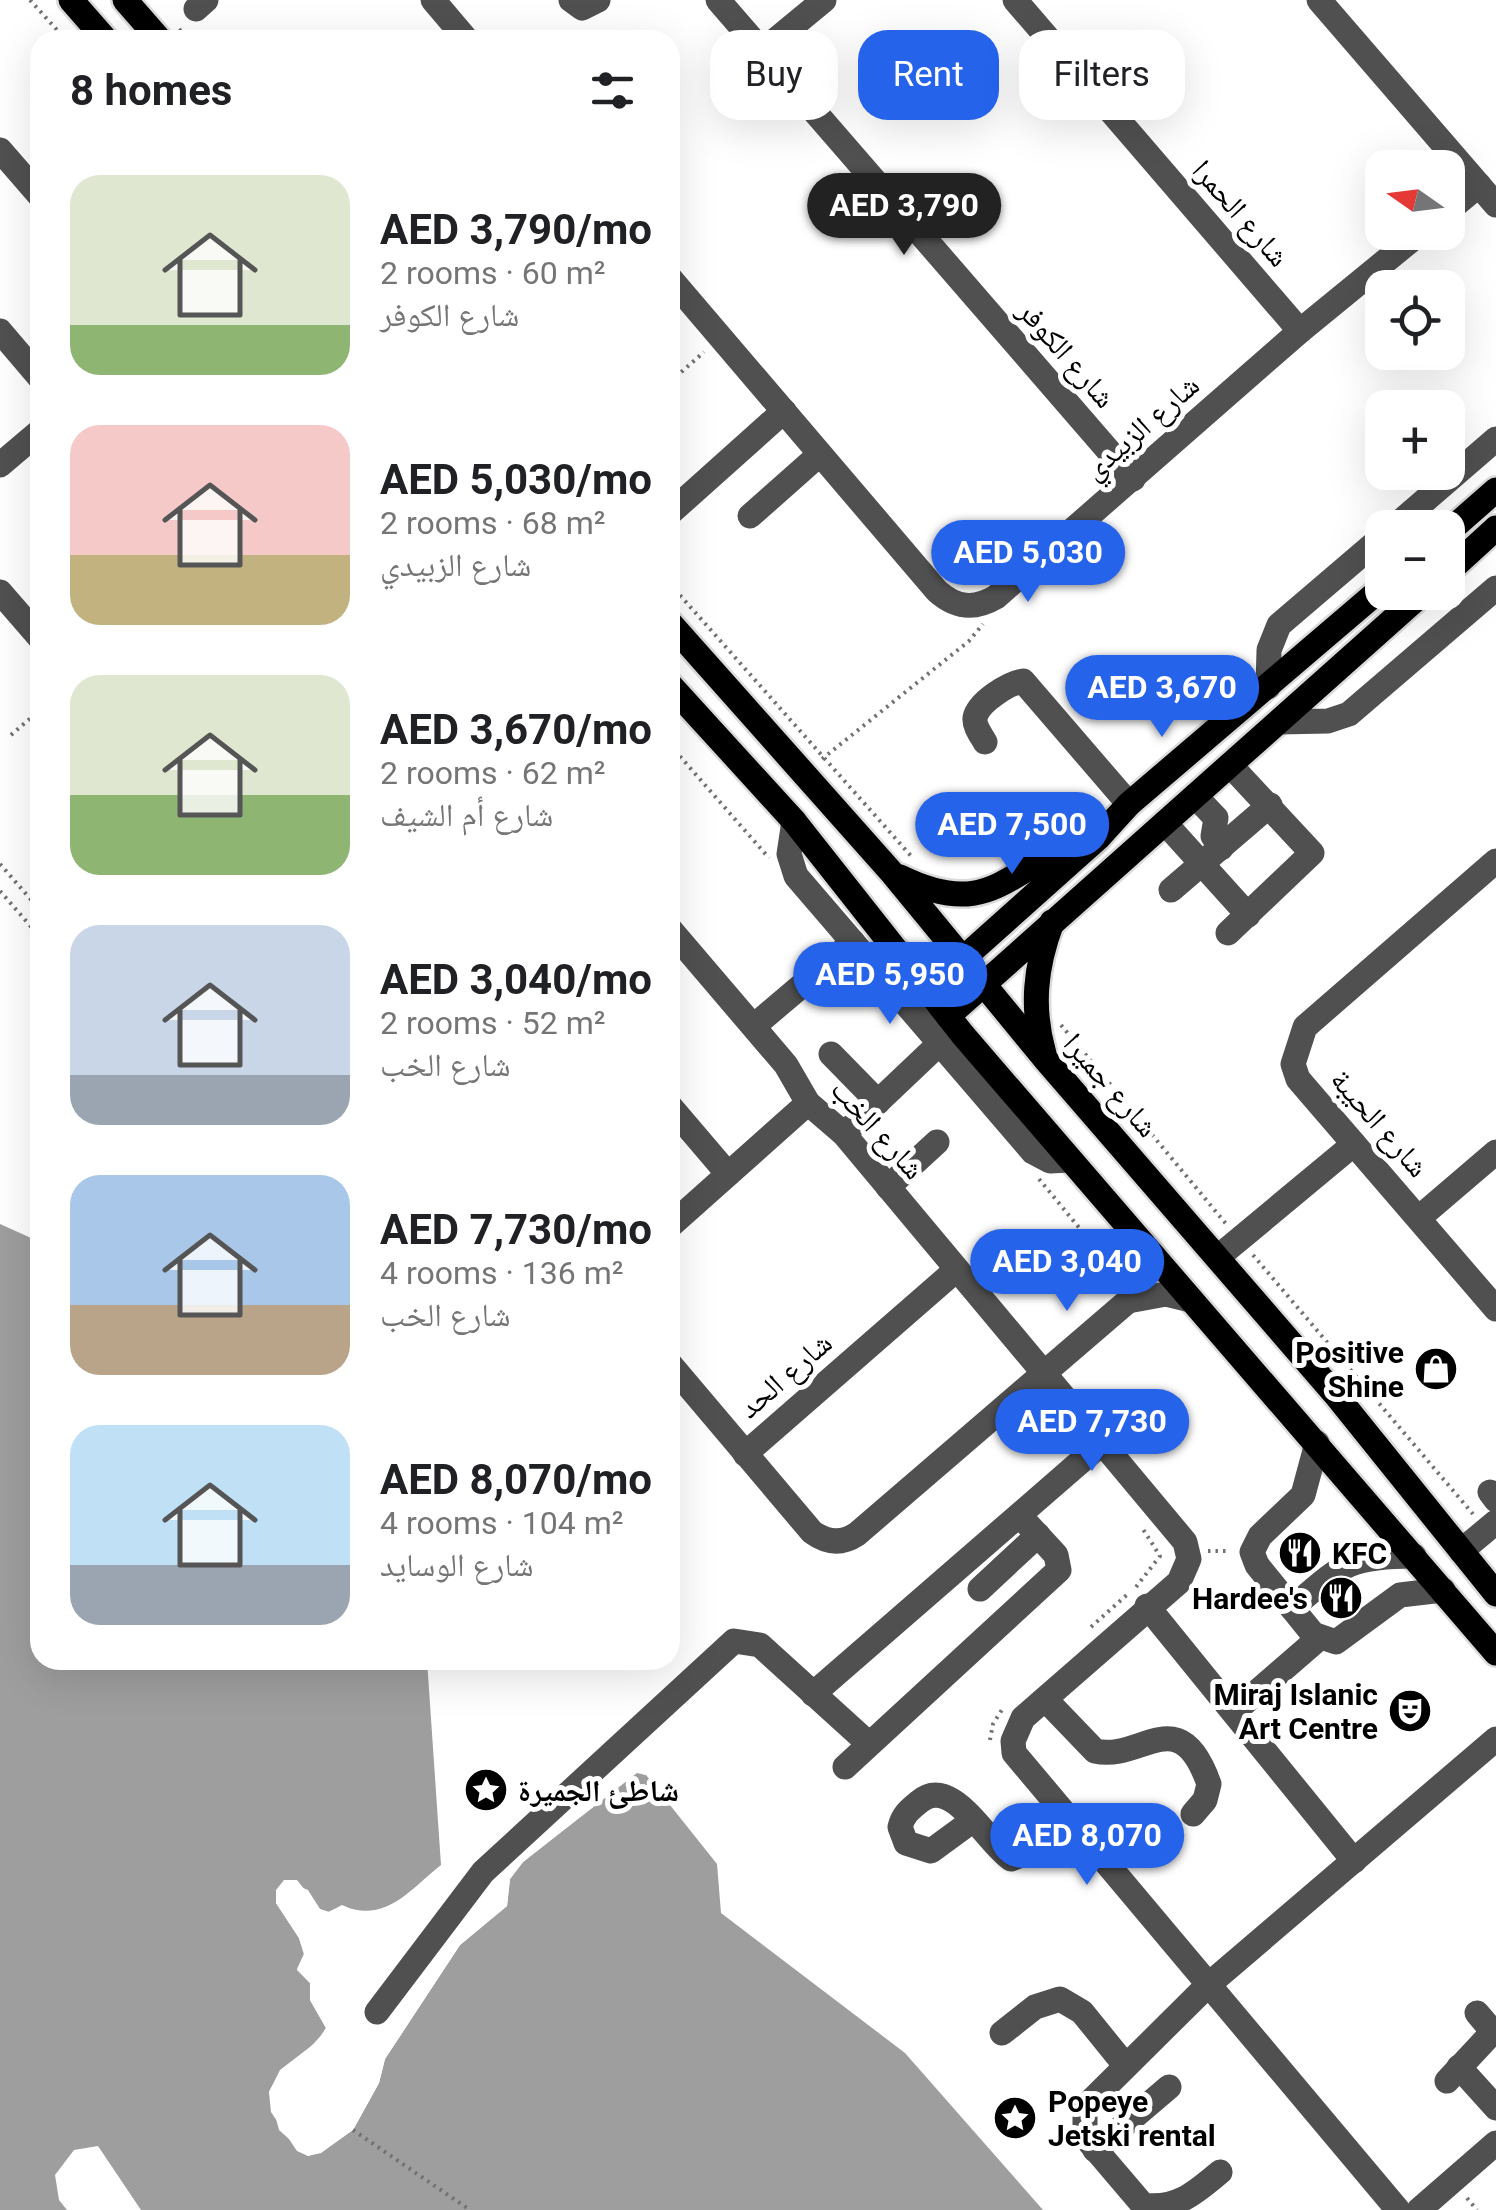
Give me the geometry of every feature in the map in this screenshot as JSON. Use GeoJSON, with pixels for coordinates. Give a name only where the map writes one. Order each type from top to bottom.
{"type":"FeatureCollection","features":[{"type":"Feature","properties":{"kind":"main road"},"geometry":{"type":"LineString","coordinates":[[70,0],[97,30]]}},
{"type":"Feature","properties":{"kind":"main road"},"geometry":{"type":"LineString","coordinates":[[125,0],[151,30]]}},
{"type":"Feature","properties":{"kind":"main road"},"geometry":{"type":"LineString","coordinates":[[1465,517],[1496,490]]}},
{"type":"Feature","properties":{"kind":"main road"},"geometry":{"type":"LineString","coordinates":[[1465,556],[1496,528]]}},
{"type":"Feature","properties":{"kind":"main road"},"geometry":{"type":"LineString","coordinates":[[928,990],[1098,838],[1129,804],[1365,603]]}},
{"type":"Feature","properties":{"kind":"main road"},"geometry":{"type":"LineString","coordinates":[[948,1016],[1404,610]]}},
{"type":"Feature","properties":{"kind":"main road","name":"شارع جميرا"},"geometry":{"type":"LineString","coordinates":[[680,633],[904,867],[963,958],[1046,1060],[1218,1257],[1495,1592]]}},
{"type":"Feature","properties":{"kind":"main road"},"geometry":{"type":"LineString","coordinates":[[680,696],[794,821],[948,1016],[1496,1653]]}},
{"type":"Feature","properties":{"kind":"main road"},"geometry":{"type":"LineString","coordinates":[[904,867],[953,895],[991,891],[1062,850],[1098,838]]}},
{"type":"Feature","properties":{"kind":"main road"},"geometry":{"type":"LineString","coordinates":[[1046,1060],[1035,991],[1042,949],[1052,922]]}},
{"type":"Feature","properties":{"kind":"street"},"geometry":{"type":"LineString","coordinates":[[433,0],[458,30]]}},
{"type":"Feature","properties":{"kind":"street"},"geometry":{"type":"LineString","coordinates":[[571,0],[582,8],[598,0]]}},
{"type":"Feature","properties":{"kind":"street","name":"شارع الكوفر"},"geometry":{"type":"LineString","coordinates":[[718,0],[743,30]]}},
{"type":"Feature","properties":{"kind":"street"},"geometry":{"type":"LineString","coordinates":[[788,30],[824,0]]}},
{"type":"Feature","properties":{"kind":"street","name":"شارع الحمرا"},"geometry":{"type":"LineString","coordinates":[[1015,0],[1300,331]]}},
{"type":"Feature","properties":{"kind":"street"},"geometry":{"type":"LineString","coordinates":[[1319,0],[1488,195]]}},
{"type":"Feature","properties":{"kind":"street","name":"شارع الكوفر"},"geometry":{"type":"LineString","coordinates":[[820,120],[1133,478]]}},
{"type":"Feature","properties":{"kind":"street"},"geometry":{"type":"LineString","coordinates":[[0,150],[30,184]]}},
{"type":"Feature","properties":{"kind":"street","name":"شارع الزبيدي"},"geometry":{"type":"LineString","coordinates":[[996,597],[1300,331],[1399,250]]}},
{"type":"Feature","properties":{"kind":"street"},"geometry":{"type":"LineString","coordinates":[[680,290],[947,600],[972,607],[996,597]]}},
{"type":"Feature","properties":{"kind":"street"},"geometry":{"type":"LineString","coordinates":[[0,331],[30,366]]}},
{"type":"Feature","properties":{"kind":"street"},"geometry":{"type":"LineString","coordinates":[[680,504],[784,411]]}},
{"type":"Feature","properties":{"kind":"street"},"geometry":{"type":"LineString","coordinates":[[1414,510],[1496,439]]}},
{"type":"Feature","properties":{"kind":"street"},"geometry":{"type":"LineString","coordinates":[[0,465],[30,440]]}},
{"type":"Feature","properties":{"kind":"street"},"geometry":{"type":"LineString","coordinates":[[750,516],[820,454]]}},
{"type":"Feature","properties":{"kind":"street"},"geometry":{"type":"LineString","coordinates":[[1268,687],[1269,650],[1279,625],[1365,551]]}},
{"type":"Feature","properties":{"kind":"street"},"geometry":{"type":"LineString","coordinates":[[1279,722],[1328,721],[1349,714],[1496,588]]}},
{"type":"Feature","properties":{"kind":"street"},"geometry":{"type":"LineString","coordinates":[[0,592],[30,626]]}},
{"type":"Feature","properties":{"kind":"street"},"geometry":{"type":"LineString","coordinates":[[984,742],[974,723],[976,716],[1008,686],[1023,681],[1129,804]]}},
{"type":"Feature","properties":{"kind":"street"},"geometry":{"type":"LineString","coordinates":[[1195,796],[1216,818],[1212,856],[1238,924],[1312,853],[1230,765]]}},
{"type":"Feature","properties":{"kind":"street"},"geometry":{"type":"LineString","coordinates":[[1172,890],[1270,805]]}},
{"type":"Feature","properties":{"kind":"street"},"geometry":{"type":"LineString","coordinates":[[794,821],[789,844],[793,870],[1033,1152],[1050,1162],[1070,1160]]}},
{"type":"Feature","properties":{"kind":"street"},"geometry":{"type":"LineString","coordinates":[[1165,822],[1212,856]]}},
{"type":"Feature","properties":{"kind":"street","name":"شارع الحيبة"},"geometry":{"type":"LineString","coordinates":[[1496,861],[1298,1036],[1292,1064],[1298,1078],[1496,1308]]}},
{"type":"Feature","properties":{"kind":"street","name":"شارع الخب"},"geometry":{"type":"LineString","coordinates":[[680,941],[790,1070],[808,1103],[844,1134],[1042,1370],[1189,1554]]}},
{"type":"Feature","properties":{"kind":"street"},"geometry":{"type":"LineString","coordinates":[[754,1026],[853,942]]}},
{"type":"Feature","properties":{"kind":"street"},"geometry":{"type":"LineString","coordinates":[[844,1134],[940,1044]]}},
{"type":"Feature","properties":{"kind":"street"},"geometry":{"type":"LineString","coordinates":[[830,1054],[878,1102]]}},
{"type":"Feature","properties":{"kind":"street"},"geometry":{"type":"LineString","coordinates":[[680,1217],[808,1103]]}},
{"type":"Feature","properties":{"kind":"street"},"geometry":{"type":"LineString","coordinates":[[680,1118],[728,1174]]}},
{"type":"Feature","properties":{"kind":"street"},"geometry":{"type":"LineString","coordinates":[[888,1187],[937,1142]]}},
{"type":"Feature","properties":{"kind":"street"},"geometry":{"type":"LineString","coordinates":[[1218,1257],[1354,1144]]}},
{"type":"Feature","properties":{"kind":"street"},"geometry":{"type":"LineString","coordinates":[[1420,1218],[1496,1152]]}},
{"type":"Feature","properties":{"kind":"street"},"geometry":{"type":"LineString","coordinates":[[745,1454],[812,1532],[826,1540],[842,1540],[857,1534],[1042,1370],[1128,1301],[1143,1270],[1143,1244]]}},
{"type":"Feature","properties":{"kind":"street","name":"شارع الحد"},"geometry":{"type":"LineString","coordinates":[[680,1376],[745,1454],[956,1270]]}},
{"type":"Feature","properties":{"kind":"street"},"geometry":{"type":"LineString","coordinates":[[1128,1301],[1166,1294],[1190,1300]]}},
{"type":"Feature","properties":{"kind":"street"},"geometry":{"type":"LineString","coordinates":[[1317,1442],[1303,1495],[1260,1536],[1252,1552],[1257,1565],[1318,1639]]}},
{"type":"Feature","properties":{"kind":"street"},"geometry":{"type":"LineString","coordinates":[[980,1589],[1030,1520],[1043,1491],[1105,1447]]}},
{"type":"Feature","properties":{"kind":"street"},"geometry":{"type":"LineString","coordinates":[[813,1694],[1030,1520]]}},
{"type":"Feature","properties":{"kind":"street"},"geometry":{"type":"LineString","coordinates":[[846,1767],[1052,1580],[1059,1562],[1030,1520]]}},
{"type":"Feature","properties":{"kind":"street"},"geometry":{"type":"LineString","coordinates":[[1462,1551],[1491,1526]]}},
{"type":"Feature","properties":{"kind":"street"},"geometry":{"type":"LineString","coordinates":[[1189,1554],[1179,1582],[1147,1606],[1016,1729],[1014,1753],[1068,1822],[1398,2210]]}},
{"type":"Feature","properties":{"kind":"street"},"geometry":{"type":"LineString","coordinates":[[1292,1608],[1346,1563],[1373,1556],[1414,1556]]}},
{"type":"Feature","properties":{"kind":"street"},"geometry":{"type":"LineString","coordinates":[[1235,1711],[1318,1639],[1344,1639],[1400,1595],[1443,1590]]}},
{"type":"Feature","properties":{"kind":"street"},"geometry":{"type":"LineString","coordinates":[[1147,1606],[1354,1861]]}},
{"type":"Feature","properties":{"kind":"street"},"geometry":{"type":"LineString","coordinates":[[376,2012],[483,1872],[726,1646],[742,1640],[760,1644],[868,1743]]}},
{"type":"Feature","properties":{"kind":"street"},"geometry":{"type":"LineString","coordinates":[[1045,1699],[1095,1751],[1123,1753],[1153,1737],[1177,1741],[1186,1748],[1209,1784],[1205,1800],[1193,1814]]}},
{"type":"Feature","properties":{"kind":"street"},"geometry":{"type":"LineString","coordinates":[[1220,2172],[1179,2206],[1154,2209],[1133,2198],[1085,2137],[1085,2107],[1206,1986],[1496,1739]]}},
{"type":"Feature","properties":{"kind":"street"},"geometry":{"type":"LineString","coordinates":[[972,1821],[1011,1859],[1034,1850],[1068,1822]]}},
{"type":"Feature","properties":{"kind":"street"},"geometry":{"type":"LineString","coordinates":[[1002,2033],[1035,2007],[1060,1999],[1082,2012],[1125,2065]]}},
{"type":"Feature","properties":{"kind":"street"},"geometry":{"type":"LineString","coordinates":[[1477,2013],[1488,2026],[1489,2036],[1453,2074],[1496,2108]]}},
{"type":"Feature","properties":{"kind":"street"},"geometry":{"type":"LineString","coordinates":[[1094,2150],[1169,2087]]}},
{"type":"Feature","properties":{"kind":"street"},"geometry":{"type":"LineString","coordinates":[[1419,2210],[1496,2143]]}},
{"type":"Feature","properties":{"kind":"path"},"geometry":{"type":"LineString","coordinates":[[30,0],[57,30]]}},
{"type":"Feature","properties":{"kind":"path"},"geometry":{"type":"LineString","coordinates":[[680,373],[721,338]]}},
{"type":"Feature","properties":{"kind":"path"},"geometry":{"type":"LineString","coordinates":[[680,596],[822,759],[904,867]]}},
{"type":"Feature","properties":{"kind":"path"},"geometry":{"type":"LineString","coordinates":[[822,759],[969,640],[996,597]]}},
{"type":"Feature","properties":{"kind":"path"},"geometry":{"type":"LineString","coordinates":[[11,735],[30,719]]}},
{"type":"Feature","properties":{"kind":"path"},"geometry":{"type":"LineString","coordinates":[[0,864],[30,898]]}},
{"type":"Feature","properties":{"kind":"path"},"geometry":{"type":"LineString","coordinates":[[0,891],[30,926]]}},
{"type":"Feature","properties":{"kind":"path"},"geometry":{"type":"LineString","coordinates":[[1056,1015],[1068,1035],[1240,1240],[1491,1526]]}},
{"type":"Feature","properties":{"kind":"path"},"geometry":{"type":"LineString","coordinates":[[1189,1554],[1252,1552]]}},
{"type":"Feature","properties":{"kind":"path"},"geometry":{"type":"LineString","coordinates":[[353,2130],[470,2210]]}},
{"type":"Feature","properties":{"kind":"shaded area"},"geometry":{"type":"Polygon","coordinates":[[[0,1224],[30,1238],[30,1670],[428,1670],[441,1865],[396,1902],[372,1910],[342,1906],[328,1912],[320,1909],[308,1890],[284,1880],[276,1903],[299,1938],[304,1954],[297,1970],[310,1983],[310,2000],[326,2028],[269,2092],[279,2130],[308,2156],[353,2130],[379,2083],[385,2059],[460,1945],[507,1906],[510,1879],[523,1862],[637,1772],[646,1775],[717,1864],[721,1913],[905,2053],[1043,2210],[141,2210],[98,2146],[74,2150],[55,2175],[59,2200],[67,2210],[0,2210],[0,1224]]]}},
{"type":"Feature","properties":{"kind":"pier"},"geometry":{"type":"Polygon","coordinates":[[[634,1768],[642,1768],[646,1775],[637,1773],[523,1862],[510,1879],[507,1906],[460,1945],[385,2059],[379,2083],[353,2130],[321,2153],[308,2156],[297,2151],[271,2112],[269,2092],[280,2070],[319,2040],[326,2028],[310,2000],[310,1983],[297,1969],[304,1954],[299,1938],[276,1903],[276,1890],[284,1880],[297,1880],[320,1909],[329,1912],[342,1905],[361,1913],[396,1906],[446,1862],[445,1869],[398,1910],[362,1918],[342,1911],[329,1917],[318,1913],[295,1885],[286,1885],[281,1892],[281,1901],[304,1936],[309,1953],[303,1968],[315,1981],[315,1998],[331,2028],[323,2043],[284,2074],[274,2093],[284,2128],[309,2151],[349,2126],[375,2081],[381,2056],[456,1942],[502,1903],[506,1878],[519,1859],[634,1768]]]}},
{"type":"Feature","properties":{"kind":"place","name":"Positive Shine"},"geometry":{"type":"Point","coordinates":[1436,1369]}},
{"type":"Feature","properties":{"kind":"place","name":"KFC"},"geometry":{"type":"Point","coordinates":[1300,1553]}},
{"type":"Feature","properties":{"kind":"place","name":"Hardee's"},"geometry":{"type":"Point","coordinates":[1341,1598]}},
{"type":"Feature","properties":{"kind":"place","name":"Miraj Islanic Art Centre"},"geometry":{"type":"Point","coordinates":[1410,1711]}},
{"type":"Feature","properties":{"kind":"place","name":"شاطئ الجميرة"},"geometry":{"type":"Point","coordinates":[486,1790]}},
{"type":"Feature","properties":{"kind":"place","name":"Popeye Jetski rental"},"geometry":{"type":"Point","coordinates":[1015,2118]}}]}
